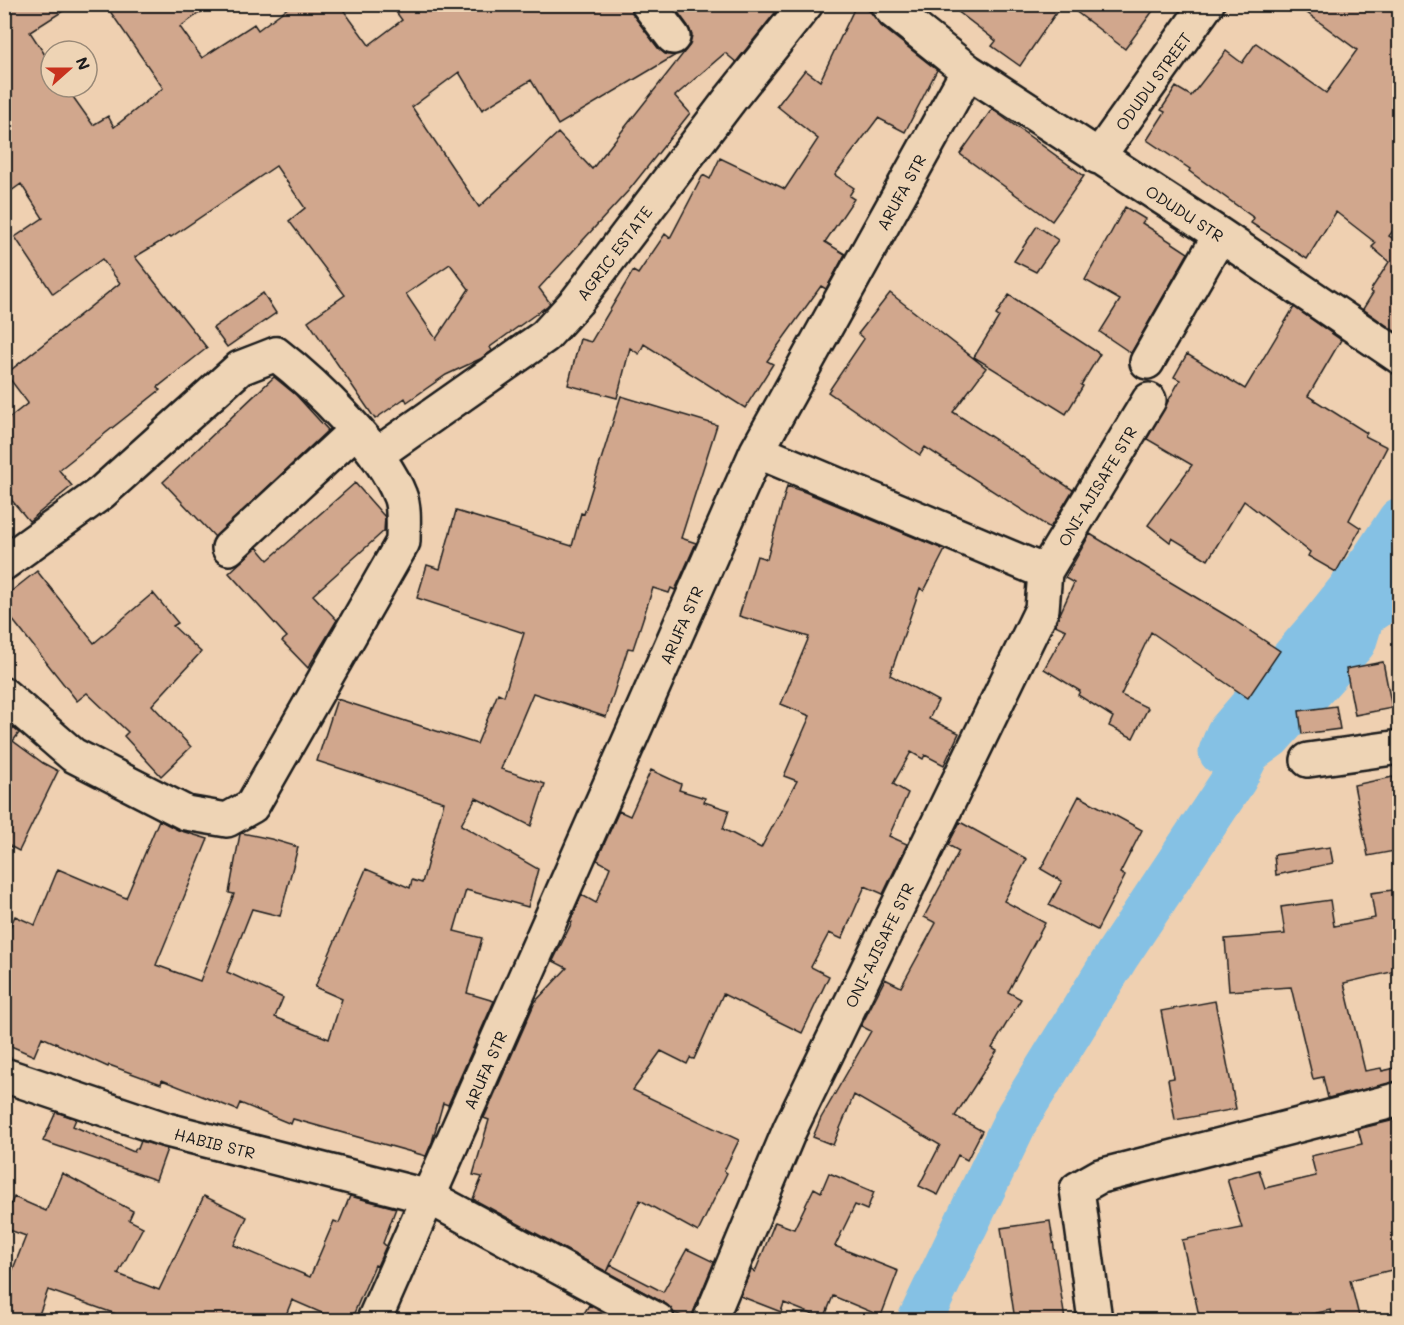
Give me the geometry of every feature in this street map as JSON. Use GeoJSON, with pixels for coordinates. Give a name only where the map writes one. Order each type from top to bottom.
{"type":"FeatureCollection","features":[{"type":"Feature","properties":{"kind":"street"},"geometry":{"type":"LineString","coordinates":[[648,4],[673,37]]}},
{"type":"Feature","properties":{"kind":"street","name":"AGRIC ESTATE"},"geometry":{"type":"LineString","coordinates":[[376,455],[545,336],[577,302],[731,98],[806,4]]}},
{"type":"Feature","properties":{"kind":"street","name":"ODUDU STR"},"geometry":{"type":"LineString","coordinates":[[888,4],[893,11],[968,71],[1220,235],[1400,357]]}},
{"type":"Feature","properties":{"kind":"street","name":"ODUDU STREET"},"geometry":{"type":"LineString","coordinates":[[1098,157],[1207,4]]}},
{"type":"Feature","properties":{"kind":"street","name":"ARUFA STR"},"geometry":{"type":"LineString","coordinates":[[374,1320],[757,451],[968,71]]}},
{"type":"Feature","properties":{"kind":"street"},"geometry":{"type":"LineString","coordinates":[[1147,362],[1220,235]]}},
{"type":"Feature","properties":{"kind":"street"},"geometry":{"type":"LineString","coordinates":[[4,563],[101,493],[240,368],[276,354],[306,378],[376,455],[401,497],[403,542],[252,806],[227,820],[186,813],[73,755],[4,695]]}},
{"type":"Feature","properties":{"kind":"street","name":"ONI-AJISAFE STR"},"geometry":{"type":"LineString","coordinates":[[710,1320],[790,1129],[1041,609],[1045,572],[1149,400]]}},
{"type":"Feature","properties":{"kind":"street"},"geometry":{"type":"LineString","coordinates":[[229,548],[355,431]]}},
{"type":"Feature","properties":{"kind":"street"},"geometry":{"type":"LineString","coordinates":[[757,451],[1045,572]]}},
{"type":"Feature","properties":{"kind":"street"},"geometry":{"type":"LineString","coordinates":[[1308,760],[1400,747]]}},
{"type":"Feature","properties":{"kind":"street","name":"HABIB STR"},"geometry":{"type":"LineString","coordinates":[[4,1075],[167,1130],[429,1197]]}},
{"type":"Feature","properties":{"kind":"street"},"geometry":{"type":"LineString","coordinates":[[1095,1320],[1077,1189],[1100,1176],[1400,1099]]}},
{"type":"Feature","properties":{"kind":"street"},"geometry":{"type":"LineString","coordinates":[[429,1197],[657,1320]]}},
{"type":"Feature","properties":{"kind":"building"},"geometry":{"type":"Polygon","coordinates":[[[4,4],[74,4],[30,32],[39,46],[39,99],[75,99],[93,125],[108,116],[114,127],[163,88],[105,4],[212,4],[180,27],[202,58],[254,24],[258,30],[293,4],[339,4],[369,45],[402,20],[390,4],[630,4],[633,15],[658,48],[665,54],[674,56],[558,125],[531,80],[482,110],[459,72],[412,107],[479,207],[558,133],[592,169],[690,45],[692,35],[672,4],[782,4],[736,62],[725,53],[675,96],[690,113],[629,190],[539,288],[550,303],[490,347],[492,351],[480,359],[446,375],[407,402],[405,398],[375,419],[308,321],[345,295],[289,221],[305,208],[276,166],[171,237],[135,257],[207,348],[158,387],[160,390],[59,470],[72,486],[29,521],[4,491],[4,422],[28,403],[6,374],[120,283],[102,259],[53,294],[15,237],[43,218],[21,184],[4,196],[4,4]],[[450,264],[406,294],[436,339],[469,289],[450,264]]]}},
{"type":"Feature","properties":{"kind":"building"},"geometry":{"type":"Polygon","coordinates":[[[948,4],[1062,4],[1020,66],[992,46],[996,41],[948,4]]]}},
{"type":"Feature","properties":{"kind":"building"},"geometry":{"type":"Polygon","coordinates":[[[1066,4],[1158,4],[1125,49],[1066,4]]]}},
{"type":"Feature","properties":{"kind":"building"},"geometry":{"type":"Polygon","coordinates":[[[1295,4],[1400,4],[1400,221],[1389,236],[1400,243],[1400,327],[1396,332],[1363,309],[1373,293],[1370,291],[1389,262],[1372,247],[1376,243],[1336,212],[1307,259],[1251,223],[1254,218],[1189,171],[1190,169],[1147,140],[1165,112],[1161,110],[1176,87],[1191,96],[1226,51],[1242,63],[1256,43],[1326,93],[1357,50],[1295,4]]]}},
{"type":"Feature","properties":{"kind":"building"},"geometry":{"type":"Polygon","coordinates":[[[856,5],[871,12],[881,26],[937,70],[905,132],[878,118],[835,175],[854,188],[849,196],[854,199],[825,242],[845,254],[826,289],[821,286],[767,361],[773,364],[745,408],[644,344],[639,354],[630,348],[617,398],[568,385],[580,339],[591,342],[633,271],[638,274],[665,234],[670,238],[703,175],[710,179],[720,158],[785,189],[818,139],[777,106],[805,70],[820,81],[856,5]]]}},
{"type":"Feature","properties":{"kind":"building"},"geometry":{"type":"Polygon","coordinates":[[[992,109],[1084,176],[1052,221],[960,154],[992,109]]]}},
{"type":"Feature","properties":{"kind":"building"},"geometry":{"type":"Polygon","coordinates":[[[1125,207],[1145,219],[1142,223],[1188,253],[1131,353],[1100,332],[1120,300],[1085,280],[1125,207]]]}},
{"type":"Feature","properties":{"kind":"building"},"geometry":{"type":"Polygon","coordinates":[[[1037,226],[1058,240],[1036,272],[1014,261],[1037,226]]]}},
{"type":"Feature","properties":{"kind":"building"},"geometry":{"type":"Polygon","coordinates":[[[263,293],[276,313],[227,347],[213,328],[263,293]]]}},
{"type":"Feature","properties":{"kind":"building"},"geometry":{"type":"Polygon","coordinates":[[[890,293],[986,368],[953,412],[1073,490],[1050,528],[925,447],[920,455],[828,392],[864,339],[858,334],[890,293]]]}},
{"type":"Feature","properties":{"kind":"building"},"geometry":{"type":"Polygon","coordinates":[[[1009,295],[1100,354],[1066,414],[974,357],[999,317],[996,315],[1009,295]]]}},
{"type":"Feature","properties":{"kind":"building"},"geometry":{"type":"Polygon","coordinates":[[[1294,307],[1341,340],[1308,396],[1367,433],[1365,436],[1387,447],[1349,520],[1361,528],[1336,572],[1308,556],[1310,552],[1244,501],[1208,560],[1172,538],[1170,542],[1148,525],[1192,465],[1147,439],[1180,380],[1174,377],[1187,354],[1245,389],[1294,307]]]}},
{"type":"Feature","properties":{"kind":"building"},"geometry":{"type":"Polygon","coordinates":[[[274,377],[296,395],[328,430],[215,537],[163,482],[274,377]]]}},
{"type":"Feature","properties":{"kind":"building"},"geometry":{"type":"Polygon","coordinates":[[[621,396],[717,425],[681,538],[696,543],[675,590],[671,588],[669,593],[653,588],[633,649],[628,648],[606,717],[533,693],[501,769],[545,784],[531,826],[476,798],[461,825],[538,869],[528,907],[466,890],[454,931],[482,938],[467,993],[494,1001],[448,1105],[443,1103],[426,1156],[293,1119],[291,1124],[240,1103],[237,1110],[162,1080],[161,1084],[109,1065],[108,1067],[42,1037],[34,1056],[4,1043],[4,941],[15,916],[35,925],[58,869],[126,898],[159,820],[178,830],[208,839],[156,965],[200,981],[234,894],[229,893],[240,834],[271,839],[298,847],[280,916],[252,909],[227,972],[283,998],[275,1017],[329,1039],[342,999],[315,987],[366,869],[410,888],[412,880],[422,883],[444,802],[317,761],[337,699],[477,744],[498,693],[504,696],[524,633],[417,598],[427,565],[440,569],[456,511],[572,546],[621,396]]]}},
{"type":"Feature","properties":{"kind":"building"},"geometry":{"type":"Polygon","coordinates":[[[355,483],[385,517],[384,531],[313,595],[337,620],[308,668],[282,641],[287,637],[229,573],[257,547],[268,560],[355,483]]]}},
{"type":"Feature","properties":{"kind":"building"},"geometry":{"type":"Polygon","coordinates":[[[787,486],[945,550],[924,591],[920,588],[890,675],[938,701],[929,719],[959,733],[944,765],[925,755],[923,759],[911,752],[893,784],[908,793],[889,836],[907,844],[883,894],[865,886],[842,939],[829,933],[811,967],[829,976],[802,1033],[723,994],[694,1059],[690,1058],[687,1064],[661,1051],[633,1090],[739,1140],[724,1171],[727,1173],[698,1232],[640,1200],[607,1272],[473,1199],[482,1177],[473,1175],[489,1120],[484,1118],[535,1002],[567,968],[553,961],[582,895],[596,903],[610,867],[597,860],[619,811],[630,816],[651,770],[681,784],[679,790],[705,798],[704,802],[729,810],[723,829],[761,848],[797,781],[784,776],[810,716],[781,704],[809,637],[739,616],[757,556],[767,559],[787,486]]]}},
{"type":"Feature","properties":{"kind":"building"},"geometry":{"type":"Polygon","coordinates":[[[1090,534],[1232,619],[1280,651],[1248,698],[1151,632],[1121,695],[1148,708],[1133,738],[1109,726],[1113,717],[1078,695],[1080,691],[1044,669],[1066,630],[1055,625],[1074,583],[1065,578],[1090,534]]]}},
{"type":"Feature","properties":{"kind":"building"},"geometry":{"type":"Polygon","coordinates":[[[37,571],[94,643],[153,593],[178,623],[173,626],[201,652],[152,705],[191,747],[161,776],[124,736],[128,732],[87,693],[77,701],[4,609],[4,597],[37,571]]]}},
{"type":"Feature","properties":{"kind":"building"},"geometry":{"type":"Polygon","coordinates":[[[1383,662],[1392,708],[1355,715],[1346,669],[1383,662]]]}},
{"type":"Feature","properties":{"kind":"building"},"geometry":{"type":"Polygon","coordinates":[[[1336,706],[1340,729],[1302,734],[1299,711],[1336,706]]]}},
{"type":"Feature","properties":{"kind":"building"},"geometry":{"type":"Polygon","coordinates":[[[4,720],[19,733],[13,741],[58,771],[19,851],[4,843],[4,720]]]}},
{"type":"Feature","properties":{"kind":"building"},"geometry":{"type":"Polygon","coordinates":[[[1393,777],[1400,812],[1400,850],[1368,856],[1354,785],[1393,777]]]}},
{"type":"Feature","properties":{"kind":"building"},"geometry":{"type":"Polygon","coordinates":[[[1079,796],[1142,830],[1120,873],[1125,876],[1097,930],[1049,905],[1062,881],[1041,869],[1079,796]]]}},
{"type":"Feature","properties":{"kind":"building"},"geometry":{"type":"Polygon","coordinates":[[[960,822],[1027,859],[1004,901],[1045,923],[1008,992],[1021,999],[992,1048],[997,1051],[955,1116],[982,1131],[967,1160],[958,1155],[938,1195],[919,1186],[940,1145],[854,1095],[833,1145],[813,1137],[821,1118],[871,1031],[861,1026],[885,979],[901,987],[936,923],[924,917],[959,851],[948,845],[960,822]]]}},
{"type":"Feature","properties":{"kind":"building"},"geometry":{"type":"Polygon","coordinates":[[[1330,847],[1333,863],[1276,875],[1274,855],[1330,847]]]}},
{"type":"Feature","properties":{"kind":"building"},"geometry":{"type":"Polygon","coordinates":[[[1400,889],[1400,970],[1344,983],[1365,1071],[1381,1068],[1382,1071],[1400,1067],[1400,1081],[1328,1098],[1323,1077],[1313,1079],[1291,987],[1229,991],[1225,939],[1285,934],[1281,907],[1330,900],[1334,926],[1375,918],[1371,893],[1400,889]]]}},
{"type":"Feature","properties":{"kind":"building"},"geometry":{"type":"Polygon","coordinates":[[[1215,1001],[1236,1109],[1175,1120],[1168,1079],[1174,1078],[1161,1011],[1215,1001]]]}},
{"type":"Feature","properties":{"kind":"building"},"geometry":{"type":"Polygon","coordinates":[[[56,1112],[76,1119],[73,1126],[134,1152],[141,1141],[167,1149],[156,1180],[43,1141],[56,1112]]]}},
{"type":"Feature","properties":{"kind":"building"},"geometry":{"type":"Polygon","coordinates":[[[1395,1120],[1400,1134],[1400,1268],[1350,1280],[1360,1320],[1333,1320],[1331,1310],[1285,1320],[1200,1320],[1182,1240],[1242,1228],[1227,1179],[1259,1170],[1265,1188],[1316,1176],[1311,1156],[1362,1144],[1358,1129],[1395,1120]]]}},
{"type":"Feature","properties":{"kind":"building"},"geometry":{"type":"Polygon","coordinates":[[[62,1173],[133,1211],[129,1220],[143,1227],[118,1274],[159,1290],[204,1196],[247,1217],[234,1245],[310,1277],[334,1221],[339,1223],[350,1196],[396,1208],[383,1243],[386,1246],[377,1266],[375,1265],[351,1320],[338,1320],[292,1300],[284,1320],[133,1320],[48,1290],[37,1320],[4,1320],[4,1272],[11,1274],[26,1236],[4,1228],[4,1219],[14,1197],[46,1211],[62,1173]]]}},
{"type":"Feature","properties":{"kind":"building"},"geometry":{"type":"Polygon","coordinates":[[[829,1173],[874,1192],[867,1210],[855,1205],[835,1246],[898,1271],[881,1316],[833,1296],[824,1319],[784,1303],[781,1312],[740,1296],[751,1270],[755,1272],[775,1222],[794,1229],[814,1188],[821,1192],[829,1173]]]}},
{"type":"Feature","properties":{"kind":"building"},"geometry":{"type":"Polygon","coordinates":[[[1050,1221],[1065,1320],[1015,1320],[1001,1228],[1050,1221]]]}},
{"type":"Feature","properties":{"kind":"building"},"geometry":{"type":"Polygon","coordinates":[[[687,1249],[714,1262],[692,1320],[674,1313],[666,1304],[607,1272],[611,1265],[663,1292],[687,1249]]]}},
{"type":"Feature","properties":{"kind":"building"},"geometry":{"type":"Polygon","coordinates":[[[589,1305],[618,1320],[580,1320],[589,1305]]]}},
{"type":"Feature","properties":{"kind":"waterway"},"geometry":{"type":"LineString","coordinates":[[1221,752],[1228,734],[1321,626],[1372,562],[1400,520]]}},
{"type":"Feature","properties":{"kind":"waterway"},"geometry":{"type":"LineString","coordinates":[[920,1320],[1018,1116],[1118,954],[1235,778],[1248,752],[1270,736],[1354,642],[1359,626],[1360,610],[1374,608],[1400,577]]}}]}
